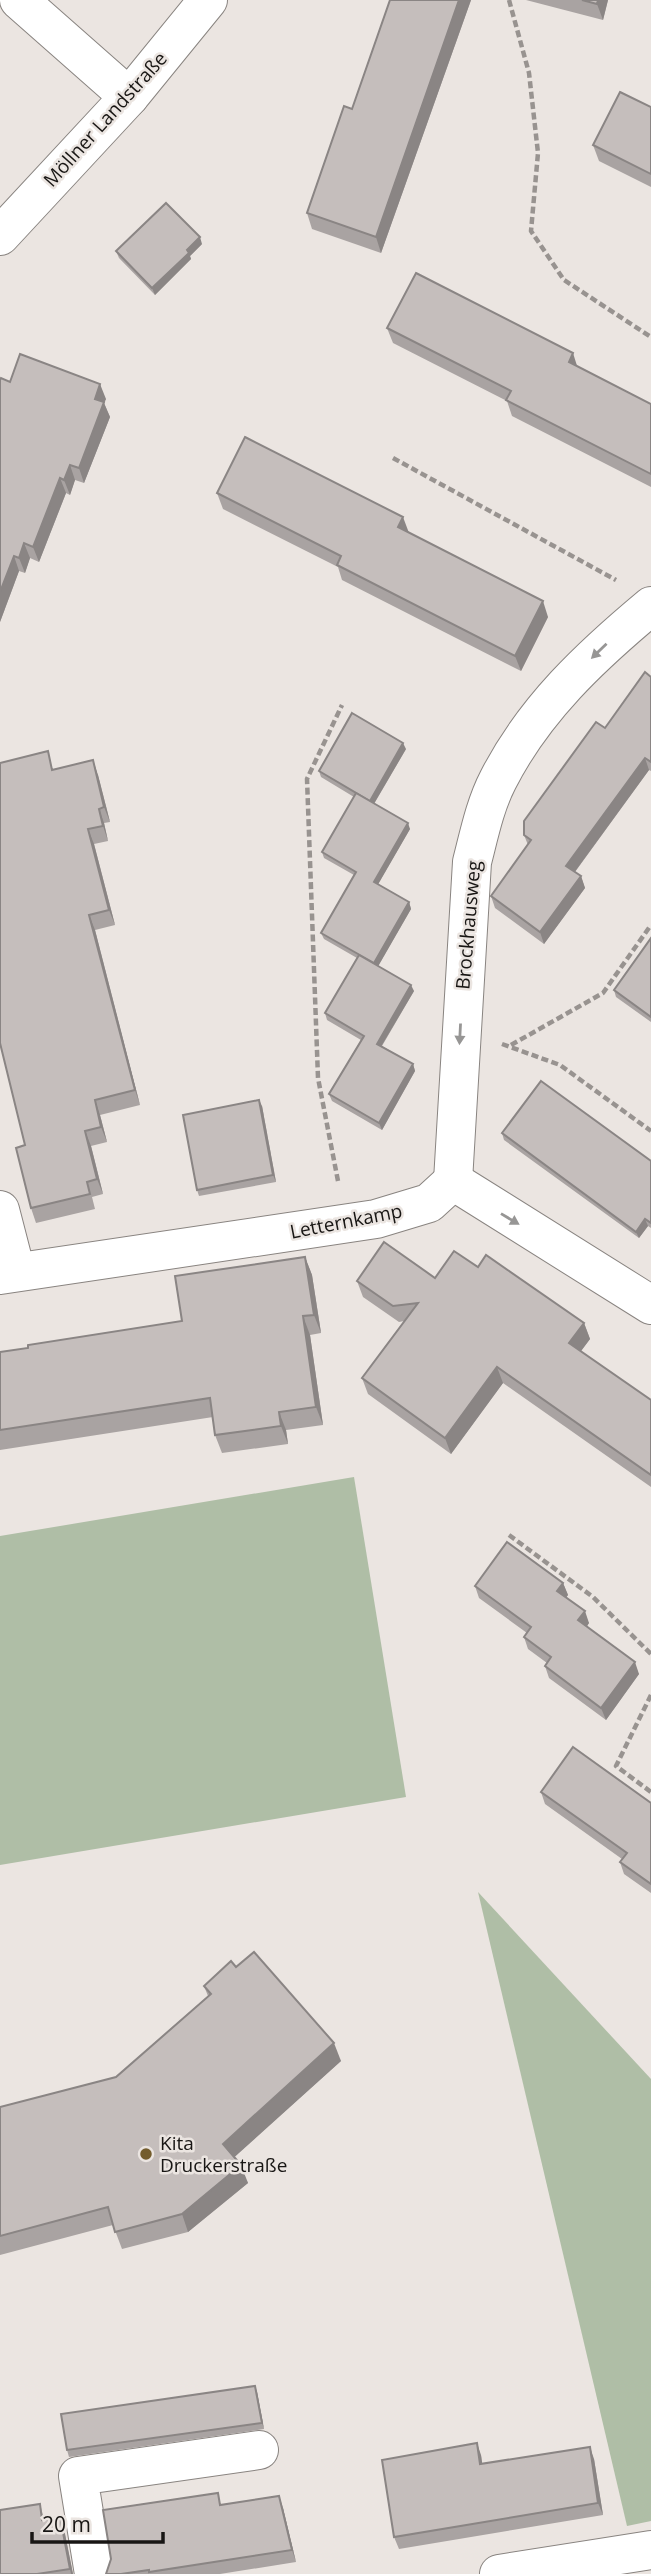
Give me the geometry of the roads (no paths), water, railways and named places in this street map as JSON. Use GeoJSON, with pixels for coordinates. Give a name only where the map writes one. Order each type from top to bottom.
{"type":"FeatureCollection","features":[{"type":"Feature","properties":{"kind":"street"},"geometry":{"type":"LineString","coordinates":[[19,0],[129,97]]}},
{"type":"Feature","properties":{"kind":"street","name":"Möllner Landstraße"},"geometry":{"type":"LineString","coordinates":[[0,236],[129,97],[208,0]]}},
{"type":"Feature","properties":{"kind":"street","name":"Brockhausweg"},"geometry":{"type":"LineString","coordinates":[[453,1181],[472,862],[497,781],[523,737],[556,694],[603,646],[639,596]]}},
{"type":"Feature","properties":{"kind":"street"},"geometry":{"type":"LineString","coordinates":[[453,1181],[651,1304]]}},
{"type":"Feature","properties":{"kind":"street","name":"Letternkamp"},"geometry":{"type":"LineString","coordinates":[[8,1274],[376,1219],[429,1203],[453,1181]]}},
{"type":"Feature","properties":{"kind":"street"},"geometry":{"type":"LineString","coordinates":[[0,1210],[8,1274]]}},
{"type":"Feature","properties":{"kind":"street"},"geometry":{"type":"LineString","coordinates":[[94,2574],[78,2476],[258,2451]]}},
{"type":"Feature","properties":{"kind":"street"},"geometry":{"type":"LineString","coordinates":[[499,2574],[651,2550]]}},
{"type":"Feature","properties":{"kind":"place","name":"Kita Druckerstraße"},"geometry":{"type":"Point","coordinates":[146,2154]}}]}
